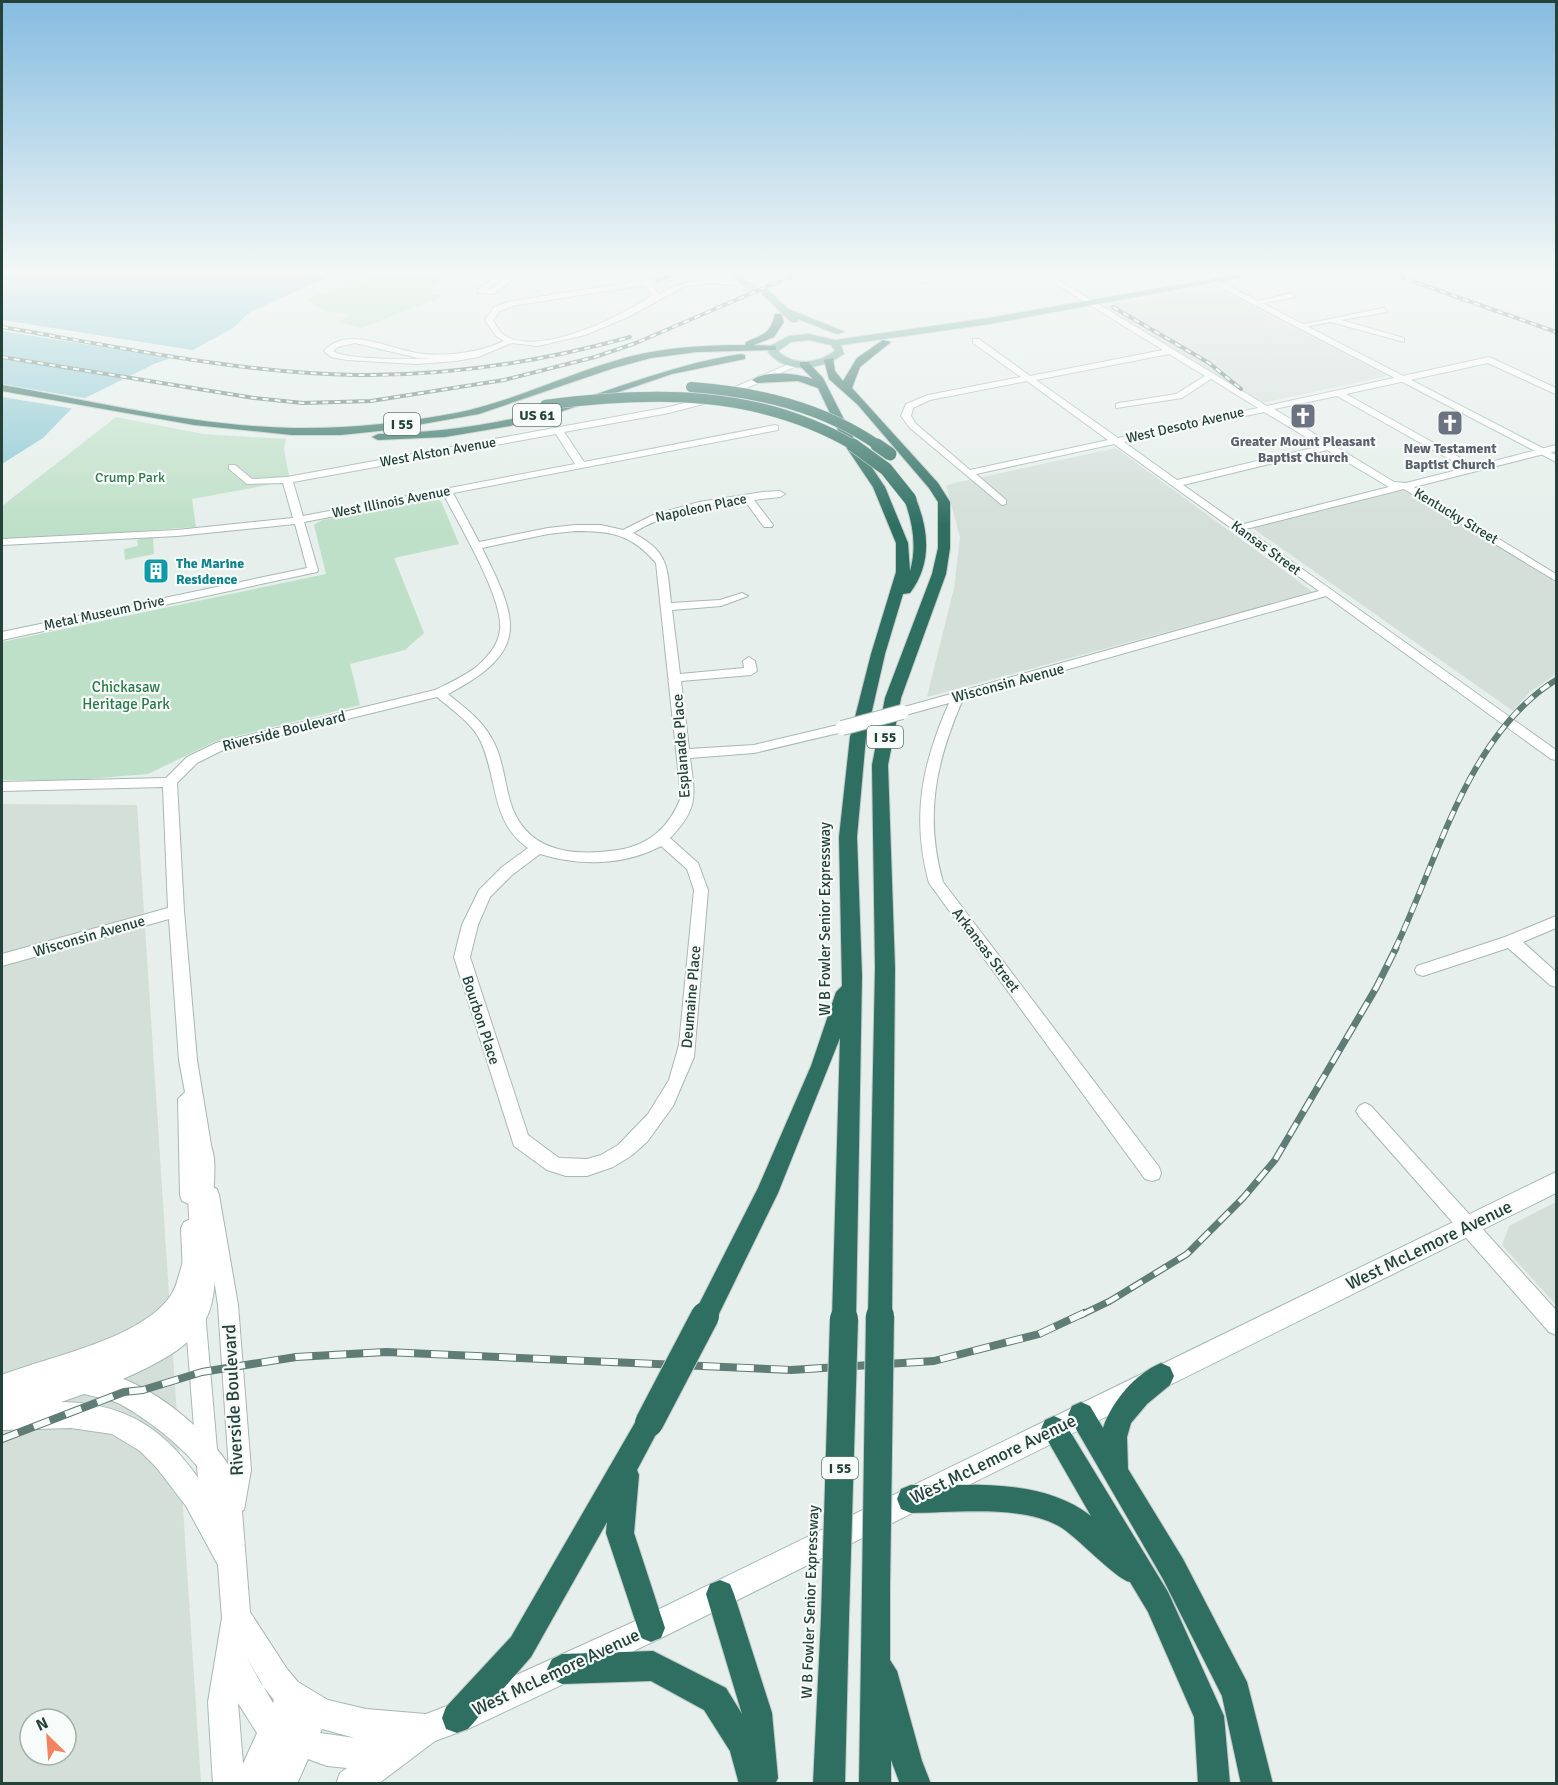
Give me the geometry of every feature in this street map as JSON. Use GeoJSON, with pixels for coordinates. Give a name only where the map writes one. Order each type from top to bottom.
{"type":"FeatureCollection","features":[{"type":"Feature","properties":{"kind":"highway","name":"US 61"},"geometry":{"type":"LineString","coordinates":[[490,408],[635,358]]}},
{"type":"Feature","properties":{"kind":"highway","name":"US 61"},"geometry":{"type":"LineString","coordinates":[[364,438],[415,437],[514,421],[603,394],[667,370],[703,362],[737,358]]}},
{"type":"Feature","properties":{"kind":"highway"},"geometry":{"type":"LineString","coordinates":[[847,387],[848,376],[862,358]]}},
{"type":"Feature","properties":{"kind":"highway"},"geometry":{"type":"LineString","coordinates":[[830,360],[830,371],[847,387],[934,486],[944,502],[943,514]]}},
{"type":"Feature","properties":{"kind":"highway"},"geometry":{"type":"LineString","coordinates":[[703,362],[751,376],[808,378],[822,387]]}},
{"type":"Feature","properties":{"kind":"highway"},"geometry":{"type":"LineString","coordinates":[[801,364],[814,372],[852,447],[879,487],[902,543],[903,572],[896,599]]}},
{"type":"Feature","properties":{"kind":"highway","name":"I 55"},"geometry":{"type":"LineString","coordinates":[[308,435],[389,427],[570,392],[663,386],[745,393],[779,399],[832,417],[867,436],[890,454],[943,514],[944,548],[939,574],[893,698],[880,765],[885,968],[875,1784]]}},
{"type":"Feature","properties":{"kind":"highway","name":"I 55"},"geometry":{"type":"LineString","coordinates":[[2,388],[194,423]]}},
{"type":"Feature","properties":{"kind":"highway","name":"I 55"},"geometry":{"type":"LineString","coordinates":[[2,393],[194,423]]}},
{"type":"Feature","properties":{"kind":"highway","name":"W B Fowler Senior Expressway"},"geometry":{"type":"LineString","coordinates":[[194,423],[274,434],[364,438],[545,405],[617,396],[700,399],[783,414],[812,423],[854,446],[885,468],[899,483],[909,499],[920,528],[918,566],[909,586],[896,599],[878,654],[858,737],[848,837],[852,976],[829,1784]]}},
{"type":"Feature","properties":{"kind":"highway"},"geometry":{"type":"LineString","coordinates":[[457,1718],[521,1647],[629,1462],[767,1193],[821,1066],[852,976]]}},
{"type":"Feature","properties":{"kind":"highway"},"geometry":{"type":"LineString","coordinates":[[1118,1478],[1113,1453],[1113,1431],[1125,1408],[1161,1376]]}},
{"type":"Feature","properties":{"kind":"highway"},"geometry":{"type":"LineString","coordinates":[[1081,1415],[1173,1569],[1236,1693],[1257,1784]]}},
{"type":"Feature","properties":{"kind":"highway"},"geometry":{"type":"LineString","coordinates":[[1054,1429],[1158,1602],[1209,1716],[1214,1784]]}},
{"type":"Feature","properties":{"kind":"highway"},"geometry":{"type":"LineString","coordinates":[[629,1462],[620,1533],[651,1628]]}},
{"type":"Feature","properties":{"kind":"highway"},"geometry":{"type":"LineString","coordinates":[[911,1499],[1021,1500],[1069,1516],[1116,1554],[1158,1602]]}},
{"type":"Feature","properties":{"kind":"highway"},"geometry":{"type":"LineString","coordinates":[[720,1594],[758,1713],[762,1784]]}},
{"type":"Feature","properties":{"kind":"highway"},"geometry":{"type":"LineString","coordinates":[[876,1648],[916,1784]]}},
{"type":"Feature","properties":{"kind":"highway"},"geometry":{"type":"LineString","coordinates":[[562,1669],[653,1666],[715,1699],[744,1745],[755,1784]]}},
{"type":"Feature","properties":{"kind":"main road","name":"US 61"},"geometry":{"type":"LineString","coordinates":[[787,358],[801,364],[830,360]]}},
{"type":"Feature","properties":{"kind":"main road"},"geometry":{"type":"LineString","coordinates":[[1362,358],[1557,459]]}},
{"type":"Feature","properties":{"kind":"main road"},"geometry":{"type":"LineString","coordinates":[[2,1409],[139,1361],[180,1333],[195,1314],[201,1303],[205,1257],[201,1199],[203,1154]]}},
{"type":"Feature","properties":{"kind":"main road","name":"West McLemore Avenue"},"geometry":{"type":"LineString","coordinates":[[286,1737],[327,1751],[369,1754],[415,1738],[651,1628],[1557,1182]]}},
{"type":"Feature","properties":{"kind":"main road"},"geometry":{"type":"LineString","coordinates":[[2,1387],[147,1335],[169,1317],[181,1301],[192,1268]]}},
{"type":"Feature","properties":{"kind":"main road"},"geometry":{"type":"LineString","coordinates":[[28,1377],[60,1375],[124,1392],[203,1451],[227,1486],[231,1563]]}},
{"type":"Feature","properties":{"kind":"main road"},"geometry":{"type":"LineString","coordinates":[[2,1416],[66,1414],[114,1421],[156,1446],[187,1484],[213,1524],[231,1563]]}},
{"type":"Feature","properties":{"kind":"main road","name":"Riverside Boulevard"},"geometry":{"type":"LineString","coordinates":[[229,1784],[223,1692],[236,1618],[231,1563]]}},
{"type":"Feature","properties":{"kind":"main road","name":"West McLemore Avenue"},"geometry":{"type":"LineString","coordinates":[[236,1618],[249,1630],[266,1666],[279,1683],[305,1702],[342,1722],[415,1738]]}},
{"type":"Feature","properties":{"kind":"main road"},"geometry":{"type":"LineString","coordinates":[[231,1656],[239,1676],[286,1737],[281,1784]]}},
{"type":"Feature","properties":{"kind":"main road"},"geometry":{"type":"LineString","coordinates":[[250,1784],[286,1737],[305,1702]]}},
{"type":"Feature","properties":{"kind":"main road"},"geometry":{"type":"LineString","coordinates":[[351,1784],[415,1738]]}},
{"type":"Feature","properties":{"kind":"street"},"geometry":{"type":"LineString","coordinates":[[367,358],[411,361],[438,358]]}},
{"type":"Feature","properties":{"kind":"street","name":"West Alston Avenue"},"geometry":{"type":"LineString","coordinates":[[232,467],[250,482],[287,480],[719,398],[751,376],[771,358]]}},
{"type":"Feature","properties":{"kind":"street","name":"Kansas Street"},"geometry":{"type":"LineString","coordinates":[[1001,358],[1557,756]]}},
{"type":"Feature","properties":{"kind":"street"},"geometry":{"type":"LineString","coordinates":[[1002,502],[908,421],[905,412],[909,406],[928,398],[1132,358]]}},
{"type":"Feature","properties":{"kind":"street","name":"Kentucky Street"},"geometry":{"type":"LineString","coordinates":[[1183,358],[1392,485],[1406,486],[1557,578]]}},
{"type":"Feature","properties":{"kind":"street","name":"West Desoto Avenue"},"geometry":{"type":"LineString","coordinates":[[969,473],[1264,407],[1489,360],[1557,391]]}},
{"type":"Feature","properties":{"kind":"street","name":"West Alston Avenue"},"geometry":{"type":"LineString","coordinates":[[751,376],[801,364]]}},
{"type":"Feature","properties":{"kind":"street"},"geometry":{"type":"LineString","coordinates":[[1119,406],[1179,396],[1211,376]]}},
{"type":"Feature","properties":{"kind":"street"},"geometry":{"type":"LineString","coordinates":[[1338,393],[1474,469]]}},
{"type":"Feature","properties":{"kind":"street","name":"West Illinois Avenue"},"geometry":{"type":"LineString","coordinates":[[2,542],[177,532],[300,519],[776,428]]}},
{"type":"Feature","properties":{"kind":"street"},"geometry":{"type":"LineString","coordinates":[[558,430],[581,465]]}},
{"type":"Feature","properties":{"kind":"street"},"geometry":{"type":"LineString","coordinates":[[1177,483],[1328,447]]}},
{"type":"Feature","properties":{"kind":"street"},"geometry":{"type":"LineString","coordinates":[[1239,528],[1557,448]]}},
{"type":"Feature","properties":{"kind":"street"},"geometry":{"type":"LineString","coordinates":[[287,480],[300,519]]}},
{"type":"Feature","properties":{"kind":"street","name":"Riverside Boulevard"},"geometry":{"type":"LineString","coordinates":[[231,1563],[240,1470],[228,1305],[188,1060],[176,911],[170,782],[192,760],[221,746],[438,693],[467,678],[490,662],[501,645],[506,628],[501,605],[447,491]]}},
{"type":"Feature","properties":{"kind":"street","name":"Napoleon Place"},"geometry":{"type":"LineString","coordinates":[[625,534],[639,523],[654,517],[748,498],[780,494]]}},
{"type":"Feature","properties":{"kind":"street"},"geometry":{"type":"LineString","coordinates":[[748,498],[768,525]]}},
{"type":"Feature","properties":{"kind":"street","name":"Metal Museum Drive"},"geometry":{"type":"LineString","coordinates":[[2,636],[313,570],[300,519]]}},
{"type":"Feature","properties":{"kind":"street","name":"Esplanade Place"},"geometry":{"type":"LineString","coordinates":[[438,693],[468,717],[486,738],[495,761],[510,820],[523,837],[539,847],[567,857],[600,859],[636,852],[662,839],[681,818],[688,797],[661,562],[654,549],[640,538],[585,527],[563,528],[475,546]]}},
{"type":"Feature","properties":{"kind":"street","name":"Wisconsin Avenue"},"geometry":{"type":"LineString","coordinates":[[683,754],[754,749],[842,728],[1329,592]]}},
{"type":"Feature","properties":{"kind":"street"},"geometry":{"type":"LineString","coordinates":[[667,607],[721,603],[742,596]]}},
{"type":"Feature","properties":{"kind":"street"},"geometry":{"type":"LineString","coordinates":[[676,678],[751,671],[749,661]]}},
{"type":"Feature","properties":{"kind":"street","name":"Arkansas Street"},"geometry":{"type":"LineString","coordinates":[[958,696],[932,759],[928,786],[927,857],[936,883],[1152,1173]]}},
{"type":"Feature","properties":{"kind":"street"},"geometry":{"type":"LineString","coordinates":[[2,786],[170,782]]}},
{"type":"Feature","properties":{"kind":"street","name":"Deumaine Place"},"geometry":{"type":"LineString","coordinates":[[591,1167],[616,1157],[637,1142],[670,1093],[685,1062],[701,890],[699,873],[684,856],[662,839]]}},
{"type":"Feature","properties":{"kind":"street","name":"Bourbon Place"},"geometry":{"type":"LineString","coordinates":[[539,847],[507,871],[484,894],[470,925],[462,957],[520,1140],[541,1158],[566,1168],[591,1167]]}},
{"type":"Feature","properties":{"kind":"street","name":"Wisconsin Avenue"},"geometry":{"type":"LineString","coordinates":[[2,960],[176,911]]}},
{"type":"Feature","properties":{"kind":"street"},"geometry":{"type":"LineString","coordinates":[[1424,970],[1511,942],[1557,922]]}},
{"type":"Feature","properties":{"kind":"street"},"geometry":{"type":"LineString","coordinates":[[1511,942],[1557,981]]}},
{"type":"Feature","properties":{"kind":"street","name":"Riverside Boulevard"},"geometry":{"type":"LineString","coordinates":[[188,1060],[187,1130],[192,1268],[213,1524]]}},
{"type":"Feature","properties":{"kind":"street"},"geometry":{"type":"LineString","coordinates":[[1365,1111],[1557,1325]]}},
{"type":"Feature","properties":{"kind":"shaded area"},"geometry":{"type":"Polygon","coordinates":[[[1187,358],[1353,358],[1387,376],[1262,403],[1187,358]]]}},
{"type":"Feature","properties":{"kind":"shaded area"},"geometry":{"type":"Polygon","coordinates":[[[1116,448],[1313,592],[927,697],[954,588],[960,537],[946,485],[1116,448]]]}},
{"type":"Feature","properties":{"kind":"shaded area"},"geometry":{"type":"Polygon","coordinates":[[[1407,489],[1556,581],[1556,674],[1530,692],[1513,711],[1251,527],[1407,489]]]}},
{"type":"Feature","properties":{"kind":"shaded area"},"geometry":{"type":"Polygon","coordinates":[[[2,804],[137,805],[201,1783],[2,1784],[2,804]]]}},
{"type":"Feature","properties":{"kind":"shaded area"},"geometry":{"type":"Polygon","coordinates":[[[1556,1202],[1556,1305],[1502,1245],[1509,1226],[1556,1202]]]}},
{"type":"Feature","properties":{"kind":"green space","name":"Crump Park"},"geometry":{"type":"Polygon","coordinates":[[[116,417],[203,434],[286,439],[284,449],[290,481],[192,499],[196,527],[2,541],[2,506],[116,417]]]}},
{"type":"Feature","properties":{"kind":"green space","name":"Chickasaw Heritage Park"},"geometry":{"type":"Polygon","coordinates":[[[432,498],[441,501],[459,544],[394,558],[424,633],[405,650],[350,664],[360,705],[214,742],[148,774],[74,780],[2,780],[2,642],[326,574],[314,525],[322,520],[432,498]]]}},
{"type":"Feature","properties":{"kind":"green space"},"geometry":{"type":"Polygon","coordinates":[[[153,537],[154,554],[125,560],[124,549],[138,546],[137,540],[153,537]]]}},
{"type":"Feature","properties":{"kind":"water"},"geometry":{"type":"Polygon","coordinates":[[[2,358],[170,358],[79,401],[43,438],[2,464],[2,358]]]}},
{"type":"Feature","properties":{"kind":"pier"},"geometry":{"type":"Polygon","coordinates":[[[4,358],[22,358],[135,377],[131,380],[4,358]]]}},
{"type":"Feature","properties":{"kind":"pier"},"geometry":{"type":"Polygon","coordinates":[[[2,384],[90,399],[75,409],[2,397],[2,384]]]}},
{"type":"Feature","properties":{"kind":"railway"},"geometry":{"type":"LineString","coordinates":[[10,358],[254,398],[303,403],[371,401],[504,380],[590,358]]}},
{"type":"Feature","properties":{"kind":"railway"},"geometry":{"type":"LineString","coordinates":[[187,358],[268,369],[357,375],[461,370],[538,358]]}},
{"type":"Feature","properties":{"kind":"railway"},"geometry":{"type":"LineString","coordinates":[[1201,358],[1241,389]]}},
{"type":"Feature","properties":{"kind":"railway"},"geometry":{"type":"LineString","coordinates":[[1395,949],[1441,839],[1477,766],[1499,733],[1525,704],[1556,680]]}},
{"type":"Feature","properties":{"kind":"railway"},"geometry":{"type":"LineString","coordinates":[[1081,1315],[1110,1301],[1187,1254],[1243,1198],[1275,1160],[1376,988],[1396,948]]}},
{"type":"Feature","properties":{"kind":"railway"},"geometry":{"type":"LineString","coordinates":[[2,1439],[124,1392],[143,1390],[202,1372],[296,1357],[386,1352],[791,1370],[934,1361],[1039,1334],[1084,1313]]}},
{"type":"Feature","properties":{"kind":"place","name":"Greater Mount Pleasant Baptist Church"},"geometry":{"type":"Point","coordinates":[1303,416]}},
{"type":"Feature","properties":{"kind":"place","name":"New Testament Baptist Church"},"geometry":{"type":"Point","coordinates":[1450,423]}},
{"type":"Feature","properties":{"kind":"place","name":"The Marine Residence"},"geometry":{"type":"Point","coordinates":[156,571]}}]}
